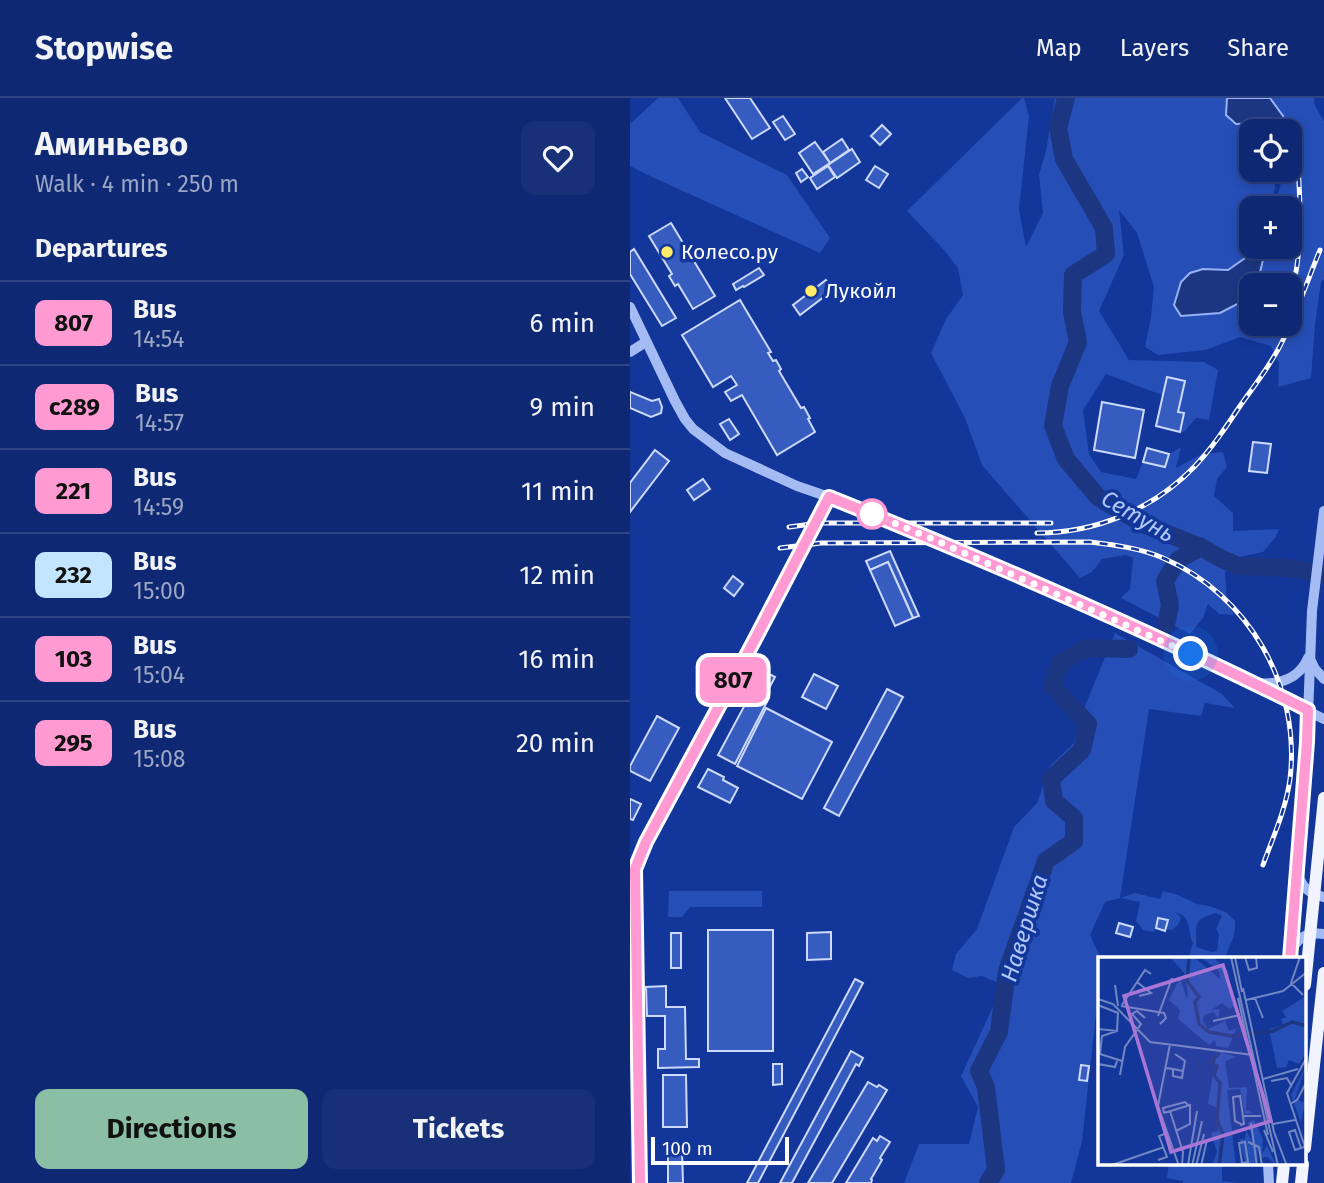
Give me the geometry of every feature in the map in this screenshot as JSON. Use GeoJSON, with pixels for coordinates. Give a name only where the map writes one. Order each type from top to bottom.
{"type":"FeatureCollection","features":[{"type":"Feature","properties":{"kind":"main road"},"geometry":{"type":"LineString","coordinates":[[1306,975],[1324,798]]}},
{"type":"Feature","properties":{"kind":"main road"},"geometry":{"type":"LineString","coordinates":[[1306,1138],[1324,973]]}},
{"type":"Feature","properties":{"kind":"street"},"geometry":{"type":"LineString","coordinates":[[630,307],[675,401],[693,429],[724,453],[797,486],[928,537],[1115,619],[1324,719]]}},
{"type":"Feature","properties":{"kind":"street"},"geometry":{"type":"LineString","coordinates":[[630,352],[646,341]]}},
{"type":"Feature","properties":{"kind":"street"},"geometry":{"type":"LineString","coordinates":[[640,1183],[635,869],[646,842],[829,497]]}},
{"type":"Feature","properties":{"kind":"street"},"geometry":{"type":"LineString","coordinates":[[1290,957],[1307,742],[1311,611],[1324,511]]}},
{"type":"Feature","properties":{"kind":"street"},"geometry":{"type":"LineString","coordinates":[[1249,682],[1265,684],[1290,679],[1303,668],[1309,654]]}},
{"type":"Feature","properties":{"kind":"street"},"geometry":{"type":"LineString","coordinates":[[1309,654],[1314,669],[1324,679]]}},
{"type":"Feature","properties":{"kind":"street"},"geometry":{"type":"LineString","coordinates":[[1307,742],[1310,734],[1324,725]]}},
{"type":"Feature","properties":{"kind":"street"},"geometry":{"type":"LineString","coordinates":[[1297,872],[1301,884],[1307,890],[1324,897]]}},
{"type":"Feature","properties":{"kind":"street"},"geometry":{"type":"LineString","coordinates":[[1290,957],[1293,947],[1304,936],[1324,934]]}},
{"type":"Feature","properties":{"kind":"shaded area"},"geometry":{"type":"Polygon","coordinates":[[[658,98],[678,98],[700,132],[787,175],[830,238],[820,253],[630,166],[630,124],[658,98]]]}},
{"type":"Feature","properties":{"kind":"shaded area"},"geometry":{"type":"Polygon","coordinates":[[[1024,98],[1029,116],[1019,210],[1026,247],[1043,213],[1039,175],[1055,98],[1227,98],[1226,115],[1239,120],[1239,182],[1274,182],[1275,188],[1273,196],[1239,196],[1239,259],[1244,259],[1228,270],[1203,269],[1181,316],[1220,313],[1239,303],[1239,336],[1302,336],[1302,273],[1260,273],[1263,259],[1302,259],[1302,196],[1278,196],[1281,182],[1302,182],[1302,119],[1283,119],[1270,98],[1314,98],[1315,106],[1324,121],[1324,279],[1321,282],[1315,324],[1311,378],[1278,387],[1279,363],[1271,346],[1240,337],[1206,350],[1158,355],[1145,347],[1154,287],[1137,233],[1119,210],[1124,255],[1099,311],[1129,360],[1204,362],[1218,370],[1209,420],[1196,418],[1184,432],[1180,432],[1184,414],[1178,412],[1185,381],[1167,377],[1162,395],[1106,374],[1083,410],[1089,454],[1101,472],[1136,479],[1143,462],[1165,467],[1169,454],[1181,447],[1176,468],[1202,454],[1223,452],[1227,467],[1217,479],[1214,496],[1233,513],[1233,531],[1279,529],[1263,552],[1240,557],[1225,572],[1227,601],[1234,615],[1219,614],[1208,604],[1203,618],[1190,634],[1121,598],[1130,589],[1133,558],[1126,555],[1102,559],[1092,572],[1080,578],[982,465],[965,418],[931,353],[946,319],[963,295],[958,268],[907,211],[1024,98]]]}},
{"type":"Feature","properties":{"kind":"shaded area"},"geometry":{"type":"Polygon","coordinates":[[[1227,98],[1270,98],[1283,119],[1239,119],[1239,124],[1236,124],[1226,115],[1227,98]]]}},
{"type":"Feature","properties":{"kind":"shaded area"},"geometry":{"type":"Polygon","coordinates":[[[1244,259],[1263,259],[1260,273],[1239,273],[1239,303],[1220,313],[1181,316],[1174,305],[1181,282],[1190,273],[1203,269],[1228,270],[1244,259]]]}},
{"type":"Feature","properties":{"kind":"shaded area"},"geometry":{"type":"Polygon","coordinates":[[[1115,633],[1222,694],[1235,708],[1205,703],[1201,716],[1149,709],[1120,898],[1105,902],[1090,935],[1100,957],[1098,996],[1082,1141],[1071,1183],[904,1183],[919,1144],[969,1144],[978,1107],[961,1076],[1003,985],[982,976],[968,978],[952,970],[956,954],[977,929],[1014,827],[1037,803],[1050,766],[1074,743],[1083,711],[1115,633]]]}},
{"type":"Feature","properties":{"kind":"shaded area"},"geometry":{"type":"Polygon","coordinates":[[[669,891],[762,891],[762,907],[690,907],[682,917],[668,917],[669,891]]]}},
{"type":"Feature","properties":{"kind":"shaded area"},"geometry":{"type":"Polygon","coordinates":[[[1163,891],[1226,912],[1235,921],[1235,927],[1226,957],[1189,957],[1193,943],[1187,921],[1182,915],[1177,913],[1181,918],[1172,930],[1166,929],[1168,920],[1159,918],[1154,932],[1143,930],[1136,921],[1140,902],[1120,898],[1135,893],[1160,899],[1163,891]],[[1216,913],[1202,918],[1196,928],[1196,947],[1217,951],[1219,934],[1216,929],[1222,916],[1216,913]]]}},
{"type":"Feature","properties":{"kind":"shaded area"},"geometry":{"type":"Polygon","coordinates":[[[1169,1166],[1222,1166],[1222,1181],[1239,1183],[1183,1183],[1167,1178],[1169,1166]]]}},
{"type":"Feature","properties":{"kind":"building"},"geometry":{"type":"Polygon","coordinates":[[[725,98],[750,98],[770,128],[752,139],[725,98]]]}},
{"type":"Feature","properties":{"kind":"building"},"geometry":{"type":"Polygon","coordinates":[[[783,116],[795,134],[785,140],[773,122],[783,116]]]}},
{"type":"Feature","properties":{"kind":"building"},"geometry":{"type":"Polygon","coordinates":[[[882,125],[891,134],[880,145],[871,136],[882,125]]]}},
{"type":"Feature","properties":{"kind":"building"},"geometry":{"type":"Polygon","coordinates":[[[842,139],[849,150],[830,163],[823,152],[842,139]]]}},
{"type":"Feature","properties":{"kind":"building"},"geometry":{"type":"Polygon","coordinates":[[[815,142],[830,163],[813,174],[799,153],[815,142]]]}},
{"type":"Feature","properties":{"kind":"building"},"geometry":{"type":"Polygon","coordinates":[[[852,149],[860,162],[837,178],[828,165],[852,149]]]}},
{"type":"Feature","properties":{"kind":"building"},"geometry":{"type":"Polygon","coordinates":[[[828,166],[835,177],[817,189],[810,178],[828,166]]]}},
{"type":"Feature","properties":{"kind":"building"},"geometry":{"type":"Polygon","coordinates":[[[875,166],[888,174],[879,188],[866,180],[875,166]]]}},
{"type":"Feature","properties":{"kind":"building"},"geometry":{"type":"Polygon","coordinates":[[[802,169],[808,177],[801,182],[796,173],[802,169]]]}},
{"type":"Feature","properties":{"kind":"building"},"geometry":{"type":"Polygon","coordinates":[[[671,223],[715,296],[693,309],[678,284],[675,286],[669,276],[672,274],[649,236],[671,223]]]}},
{"type":"Feature","properties":{"kind":"building"},"geometry":{"type":"Polygon","coordinates":[[[634,249],[676,318],[662,326],[630,274],[630,252],[634,249]]]}},
{"type":"Feature","properties":{"kind":"building"},"geometry":{"type":"Polygon","coordinates":[[[759,268],[764,275],[736,290],[733,284],[759,268]]]}},
{"type":"Feature","properties":{"kind":"building"},"geometry":{"type":"Polygon","coordinates":[[[826,280],[833,290],[800,315],[793,305],[826,280]]]}},
{"type":"Feature","properties":{"kind":"building"},"geometry":{"type":"Polygon","coordinates":[[[740,300],[771,352],[768,353],[773,361],[776,360],[781,369],[779,371],[801,408],[804,407],[815,432],[777,455],[742,395],[731,401],[725,392],[737,385],[731,376],[713,387],[682,335],[740,300]]]}},
{"type":"Feature","properties":{"kind":"building"},"geometry":{"type":"Polygon","coordinates":[[[1167,377],[1185,381],[1178,412],[1184,413],[1180,432],[1156,426],[1167,377]]]}},
{"type":"Feature","properties":{"kind":"building"},"geometry":{"type":"Polygon","coordinates":[[[630,392],[652,401],[659,399],[661,413],[651,417],[630,408],[630,392]]]}},
{"type":"Feature","properties":{"kind":"building"},"geometry":{"type":"Polygon","coordinates":[[[1102,402],[1144,410],[1135,458],[1094,450],[1102,402]]]}},
{"type":"Feature","properties":{"kind":"building"},"geometry":{"type":"Polygon","coordinates":[[[729,419],[739,434],[730,440],[720,424],[729,419]]]}},
{"type":"Feature","properties":{"kind":"building"},"geometry":{"type":"Polygon","coordinates":[[[1253,442],[1271,444],[1267,473],[1249,471],[1253,442]]]}},
{"type":"Feature","properties":{"kind":"building"},"geometry":{"type":"Polygon","coordinates":[[[1147,448],[1169,454],[1165,467],[1143,462],[1147,448]]]}},
{"type":"Feature","properties":{"kind":"building"},"geometry":{"type":"Polygon","coordinates":[[[655,450],[669,461],[630,512],[630,483],[655,450]]]}},
{"type":"Feature","properties":{"kind":"building"},"geometry":{"type":"Polygon","coordinates":[[[703,479],[710,489],[694,500],[687,490],[703,479]]]}},
{"type":"Feature","properties":{"kind":"building"},"geometry":{"type":"Polygon","coordinates":[[[890,551],[919,616],[913,618],[888,562],[870,570],[866,561],[890,551]]]}},
{"type":"Feature","properties":{"kind":"building"},"geometry":{"type":"Polygon","coordinates":[[[888,562],[913,618],[895,626],[870,570],[888,562]]]}},
{"type":"Feature","properties":{"kind":"building"},"geometry":{"type":"Polygon","coordinates":[[[733,576],[743,584],[734,596],[724,588],[733,576]]]}},
{"type":"Feature","properties":{"kind":"building"},"geometry":{"type":"Polygon","coordinates":[[[763,671],[775,677],[765,696],[769,698],[735,764],[718,755],[763,671]]]}},
{"type":"Feature","properties":{"kind":"building"},"geometry":{"type":"Polygon","coordinates":[[[814,674],[838,686],[826,709],[802,697],[814,674]]]}},
{"type":"Feature","properties":{"kind":"building"},"geometry":{"type":"Polygon","coordinates":[[[887,689],[903,697],[839,816],[824,808],[887,689]]]}},
{"type":"Feature","properties":{"kind":"building"},"geometry":{"type":"Polygon","coordinates":[[[766,708],[832,742],[802,799],[737,766],[766,708]]]}},
{"type":"Feature","properties":{"kind":"building"},"geometry":{"type":"Polygon","coordinates":[[[657,716],[679,728],[650,781],[630,771],[630,766],[657,716]]]}},
{"type":"Feature","properties":{"kind":"building"},"geometry":{"type":"Polygon","coordinates":[[[708,769],[738,788],[730,803],[698,787],[708,769]]]}},
{"type":"Feature","properties":{"kind":"building"},"geometry":{"type":"Polygon","coordinates":[[[630,799],[641,804],[633,820],[630,819],[630,799]]]}},
{"type":"Feature","properties":{"kind":"building"},"geometry":{"type":"Polygon","coordinates":[[[1158,918],[1168,920],[1165,931],[1156,928],[1158,918]]]}},
{"type":"Feature","properties":{"kind":"building"},"geometry":{"type":"Polygon","coordinates":[[[1119,923],[1133,927],[1130,937],[1116,933],[1119,923]]]}},
{"type":"Feature","properties":{"kind":"building"},"geometry":{"type":"Polygon","coordinates":[[[708,930],[773,930],[773,1051],[708,1051],[708,930]]]}},
{"type":"Feature","properties":{"kind":"building"},"geometry":{"type":"Polygon","coordinates":[[[831,932],[831,959],[807,960],[807,933],[831,932]]]}},
{"type":"Feature","properties":{"kind":"building"},"geometry":{"type":"Polygon","coordinates":[[[671,933],[681,933],[681,968],[671,968],[671,933]]]}},
{"type":"Feature","properties":{"kind":"building"},"geometry":{"type":"Polygon","coordinates":[[[855,979],[863,983],[758,1183],[747,1183],[855,979]]]}},
{"type":"Feature","properties":{"kind":"building"},"geometry":{"type":"Polygon","coordinates":[[[666,986],[666,1007],[685,1007],[686,1059],[699,1059],[699,1067],[658,1068],[658,1049],[665,1049],[665,1016],[647,1016],[646,987],[666,986]]]}},
{"type":"Feature","properties":{"kind":"building"},"geometry":{"type":"Polygon","coordinates":[[[851,1051],[863,1058],[859,1066],[856,1064],[792,1183],[780,1183],[851,1051]]]}},
{"type":"Feature","properties":{"kind":"building"},"geometry":{"type":"Polygon","coordinates":[[[773,1064],[782,1064],[782,1084],[773,1085],[773,1064]]]}},
{"type":"Feature","properties":{"kind":"building"},"geometry":{"type":"Polygon","coordinates":[[[1081,1065],[1089,1066],[1087,1081],[1079,1080],[1081,1065]]]}},
{"type":"Feature","properties":{"kind":"building"},"geometry":{"type":"Polygon","coordinates":[[[663,1075],[686,1075],[687,1127],[663,1127],[663,1075]]]}},
{"type":"Feature","properties":{"kind":"building"},"geometry":{"type":"Polygon","coordinates":[[[868,1082],[887,1090],[832,1183],[808,1183],[868,1082]]]}},
{"type":"Feature","properties":{"kind":"building"},"geometry":{"type":"Polygon","coordinates":[[[880,1136],[890,1142],[880,1158],[882,1160],[871,1183],[846,1183],[873,1138],[877,1141],[880,1136]]]}},
{"type":"Feature","properties":{"kind":"building"},"geometry":{"type":"Polygon","coordinates":[[[668,1150],[682,1150],[683,1183],[668,1183],[668,1150]]]}},
{"type":"Feature","properties":{"kind":"waterway","name":"Сетунь"},"geometry":{"type":"LineString","coordinates":[[1066,98],[1058,128],[1064,159],[1104,228],[1106,254],[1073,275],[1072,312],[1078,342],[1060,386],[1053,426],[1066,459],[1098,497],[1143,524],[1201,547],[1238,566],[1289,568],[1324,574]]}},
{"type":"Feature","properties":{"kind":"waterway","name":"Навершка"},"geometry":{"type":"LineString","coordinates":[[1166,625],[1170,605],[1165,581],[1178,560],[1201,547]]}},
{"type":"Feature","properties":{"kind":"waterway","name":"Навершка"},"geometry":{"type":"LineString","coordinates":[[988,1183],[996,1170],[986,1087],[979,1071],[999,1032],[1007,971],[1046,861],[1074,841],[1074,818],[1054,801],[1051,779],[1082,750],[1088,724],[1052,686],[1060,663],[1086,648],[1129,649]]}},
{"type":"Feature","properties":{"kind":"railway"},"geometry":{"type":"LineString","coordinates":[[1296,273],[1300,237],[1299,182]]}},
{"type":"Feature","properties":{"kind":"railway"},"geometry":{"type":"LineString","coordinates":[[1037,533],[1081,529],[1123,516],[1161,495],[1195,466],[1219,437],[1277,352],[1320,250]]}},
{"type":"Feature","properties":{"kind":"railway"},"geometry":{"type":"LineString","coordinates":[[789,527],[819,523],[1051,523]]}},
{"type":"Feature","properties":{"kind":"railway"},"geometry":{"type":"LineString","coordinates":[[780,548],[821,543],[1090,542],[1145,552],[1194,574],[1221,595],[1244,620],[1263,648],[1277,678],[1287,710],[1291,744],[1290,779],[1282,812],[1263,865]]}},
{"type":"Feature","properties":{"kind":"bus line","name":"807"},"geometry":{"type":"LineString","coordinates":[[640,1183],[635,869],[646,842],[829,497],[1115,619],[1308,710],[1290,957]]}},
{"type":"Feature","properties":{"kind":"place","name":"Колесо.ру"},"geometry":{"type":"Point","coordinates":[667,252]}},
{"type":"Feature","properties":{"kind":"place","name":"Лукойл"},"geometry":{"type":"Point","coordinates":[811,291]}},
{"type":"Feature","properties":{"kind":"route"},"geometry":{"type":"LineString","coordinates":[[872,514],[1191,654]]}}]}
